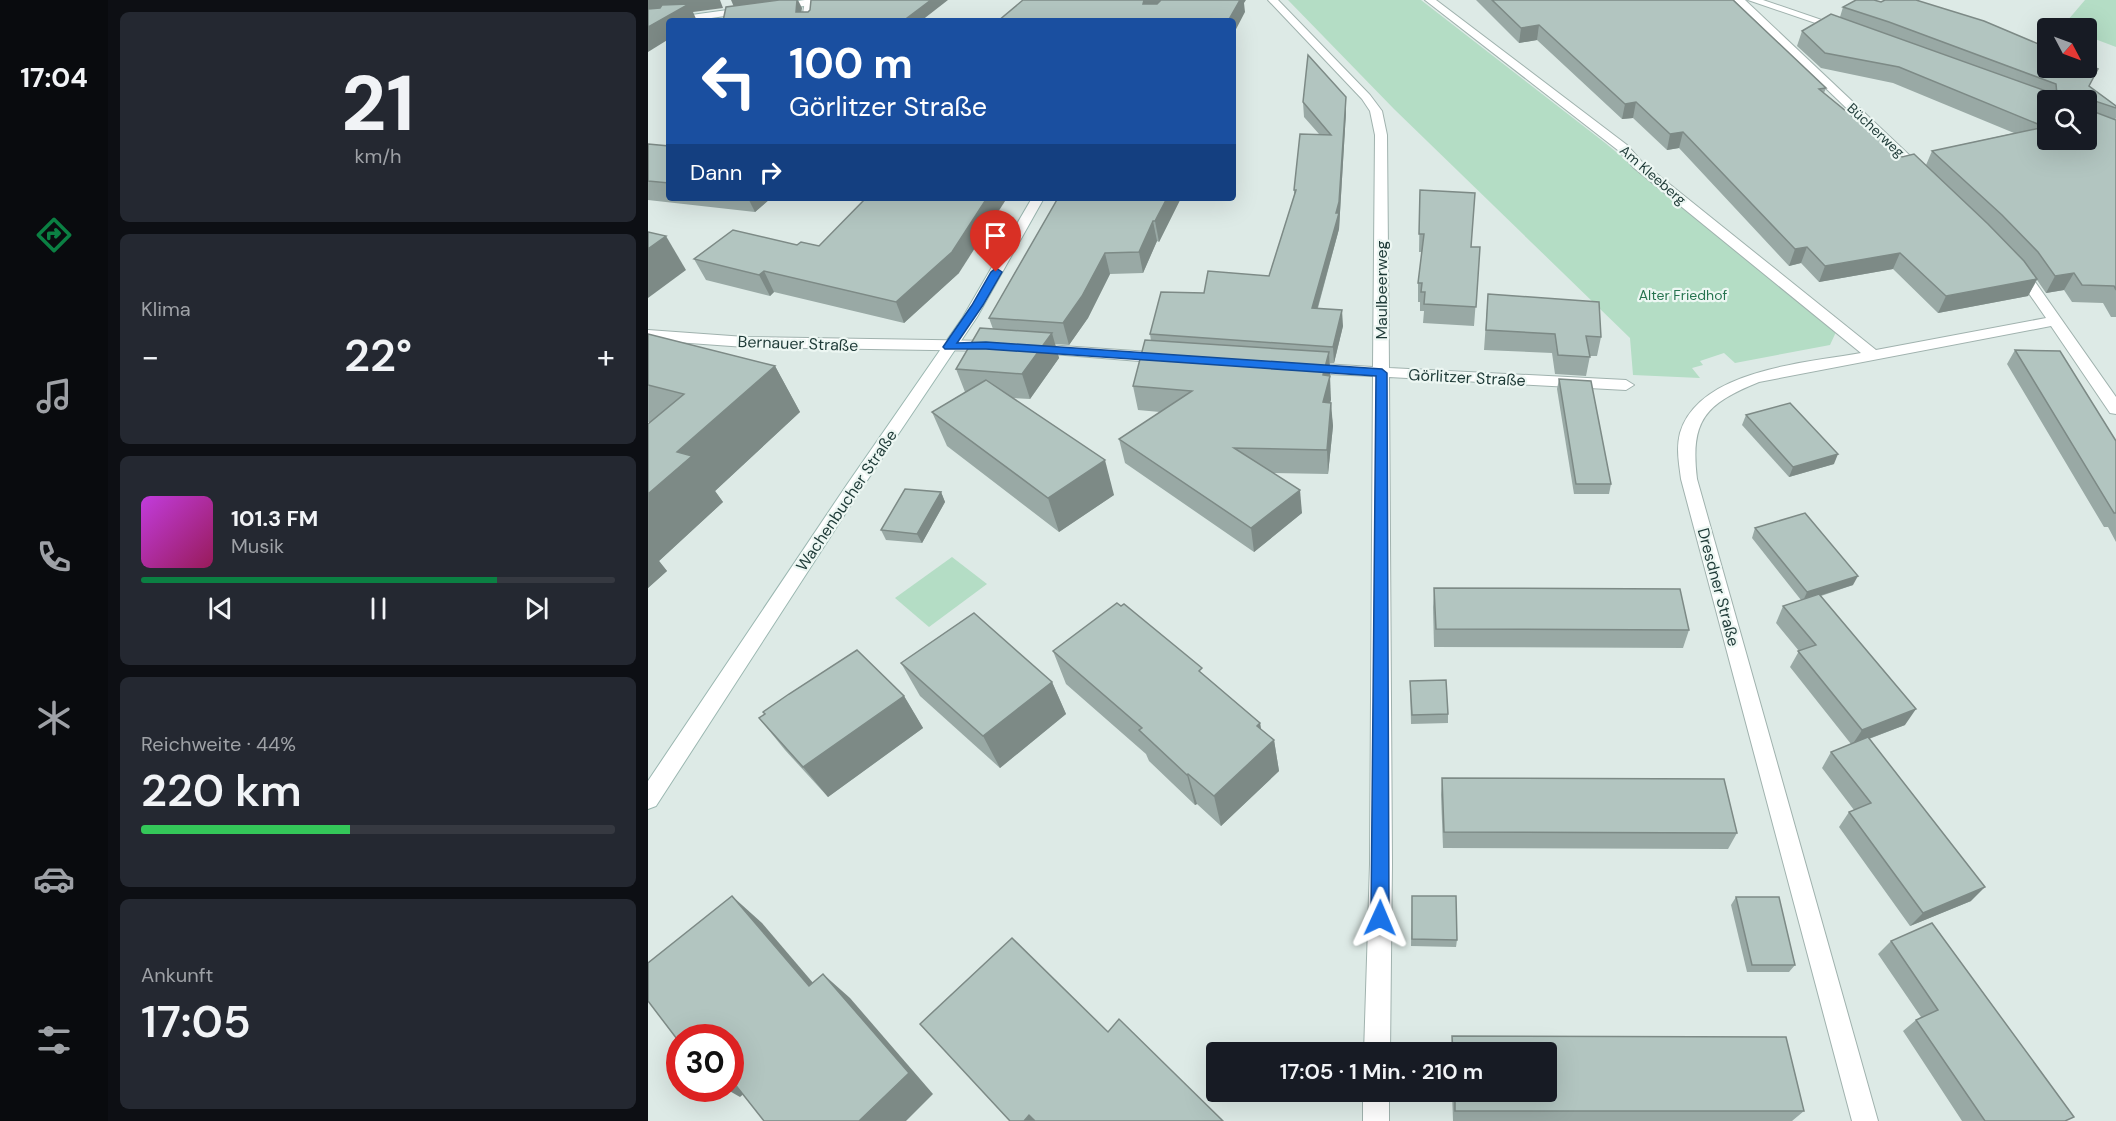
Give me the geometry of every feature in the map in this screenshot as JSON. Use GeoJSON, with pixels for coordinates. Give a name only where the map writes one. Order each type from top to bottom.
{"type":"FeatureCollection","features":[{"type":"Feature","properties":{"kind":"street"},"geometry":{"type":"LineString","coordinates":[[692,18],[825,0]]}},
{"type":"Feature","properties":{"kind":"street","name":"Maulbeerweg"},"geometry":{"type":"LineString","coordinates":[[1273,0],[1366,97],[1378,117],[1381,135],[1381,864],[1377,1042]]}},
{"type":"Feature","properties":{"kind":"street","name":"Am Kleeberg"},"geometry":{"type":"LineString","coordinates":[[1430,0],[1623,148],[1638,165],[1873,354]]}},
{"type":"Feature","properties":{"kind":"street","name":"Bücherweg"},"geometry":{"type":"LineString","coordinates":[[1738,0],[1927,179]]}},
{"type":"Feature","properties":{"kind":"street"},"geometry":{"type":"LineString","coordinates":[[1753,0],[1851,32]]}},
{"type":"Feature","properties":{"kind":"street"},"geometry":{"type":"LineString","coordinates":[[807,18],[808,2]]}},
{"type":"Feature","properties":{"kind":"street"},"geometry":{"type":"LineString","coordinates":[[648,24],[666,22]]}},
{"type":"Feature","properties":{"kind":"street","name":"Wachenbucher Straße"},"geometry":{"type":"LineString","coordinates":[[648,799],[978,305],[1036,201]]}},
{"type":"Feature","properties":{"kind":"street"},"geometry":{"type":"LineString","coordinates":[[2008,258],[2022,273],[2116,409]]}},
{"type":"Feature","properties":{"kind":"street","name":"Dresdner Straße"},"geometry":{"type":"LineString","coordinates":[[1865,1121],[1689,479],[1685,448],[1689,428],[1698,412],[1707,403],[1732,387],[1761,376],[2055,321]]}},
{"type":"Feature","properties":{"kind":"street","name":"Bernauer Straße"},"geometry":{"type":"LineString","coordinates":[[648,335],[745,342],[949,347]]}},
{"type":"Feature","properties":{"kind":"street"},"geometry":{"type":"LineString","coordinates":[[949,347],[1015,348],[1184,359]]}},
{"type":"Feature","properties":{"kind":"street","name":"Görlitzer Straße"},"geometry":{"type":"LineString","coordinates":[[1288,366],[1626,386]]}},
{"type":"Feature","properties":{"kind":"street"},"geometry":{"type":"LineString","coordinates":[[1376,1102],[1376,1121]]}},
{"type":"Feature","properties":{"kind":"green space","name":"Alter Friedhof"},"geometry":{"type":"Polygon","coordinates":[[[1288,0],[1421,0],[1604,142],[1836,332],[1830,345],[1735,363],[1724,353],[1700,361],[1703,365],[1692,368],[1700,378],[1633,375],[1630,338],[1394,109],[1288,0]]]}},
{"type":"Feature","properties":{"kind":"green space"},"geometry":{"type":"Polygon","coordinates":[[[2085,0],[2116,0],[2116,47],[2097,40],[2097,18],[2070,18],[2085,0]]]}},
{"type":"Feature","properties":{"kind":"green space"},"geometry":{"type":"Polygon","coordinates":[[[952,557],[987,584],[929,627],[895,598],[952,557]]]}},
{"type":"Feature","properties":{"kind":"building"},"geometry":{"type":"Polygon","coordinates":[[[797,0],[796,12],[808,12],[811,0],[931,0],[907,18],[724,18],[726,7],[797,0]]]}},
{"type":"Feature","properties":{"kind":"building"},"geometry":{"type":"Polygon","coordinates":[[[1023,0],[1144,0],[1143,4],[1157,4],[1161,0],[1240,0],[1230,18],[1002,18],[1023,0]]]}},
{"type":"Feature","properties":{"kind":"building"},"geometry":{"type":"Polygon","coordinates":[[[1492,0],[1733,0],[1826,88],[1819,89],[1902,157],[1914,154],[1988,224],[2024,261],[2037,279],[1946,296],[1900,253],[1825,266],[1807,247],[1795,249],[1683,132],[1670,134],[1636,102],[1625,104],[1539,25],[1521,28],[1492,0]]]}},
{"type":"Feature","properties":{"kind":"building"},"geometry":{"type":"Polygon","coordinates":[[[1856,0],[1881,2],[1916,0],[1984,21],[2037,43],[2037,77],[1843,7],[1856,0]]]}},
{"type":"Feature","properties":{"kind":"building"},"geometry":{"type":"Polygon","coordinates":[[[689,4],[648,27],[648,9],[660,8],[662,5],[689,4]]]}},
{"type":"Feature","properties":{"kind":"building"},"geometry":{"type":"Polygon","coordinates":[[[1831,14],[2043,90],[2037,90],[2037,124],[1899,67],[1825,53],[1802,31],[1831,14]]]}},
{"type":"Feature","properties":{"kind":"building"},"geometry":{"type":"Polygon","coordinates":[[[1308,55],[1346,97],[1339,202],[1336,213],[1339,213],[1312,308],[1342,310],[1333,347],[1150,334],[1161,292],[1204,293],[1208,271],[1269,276],[1296,190],[1294,190],[1300,134],[1331,135],[1303,102],[1308,55]]]}},
{"type":"Feature","properties":{"kind":"building"},"geometry":{"type":"Polygon","coordinates":[[[2040,78],[2093,78],[2089,86],[2094,90],[2057,90],[2056,84],[2040,78]]]}},
{"type":"Feature","properties":{"kind":"building"},"geometry":{"type":"Polygon","coordinates":[[[2097,92],[2116,106],[2116,108],[2097,102],[2097,92]]]}},
{"type":"Feature","properties":{"kind":"building"},"geometry":{"type":"Polygon","coordinates":[[[2097,113],[2116,120],[2116,290],[2114,286],[2082,285],[2074,273],[2055,276],[2038,252],[2002,215],[1932,151],[2037,129],[2037,150],[2097,150],[2097,113]]]}},
{"type":"Feature","properties":{"kind":"building"},"geometry":{"type":"Polygon","coordinates":[[[648,144],[666,146],[666,183],[648,181],[648,144]]]}},
{"type":"Feature","properties":{"kind":"building"},"geometry":{"type":"Polygon","coordinates":[[[1420,190],[1475,193],[1471,247],[1480,247],[1476,307],[1424,304],[1425,292],[1421,292],[1422,283],[1418,283],[1424,234],[1419,234],[1420,190]]]}},
{"type":"Feature","properties":{"kind":"building"},"geometry":{"type":"Polygon","coordinates":[[[863,201],[985,201],[952,252],[896,302],[764,271],[759,275],[694,259],[733,230],[797,245],[801,242],[819,246],[863,201]]]}},
{"type":"Feature","properties":{"kind":"building"},"geometry":{"type":"Polygon","coordinates":[[[1056,201],[1165,201],[1153,221],[1139,252],[1105,253],[1082,296],[1063,323],[989,318],[1056,201]]]}},
{"type":"Feature","properties":{"kind":"building"},"geometry":{"type":"Polygon","coordinates":[[[648,232],[666,236],[648,249],[648,232]]]}},
{"type":"Feature","properties":{"kind":"building"},"geometry":{"type":"Polygon","coordinates":[[[1488,294],[1599,302],[1601,337],[1586,336],[1590,357],[1558,355],[1555,334],[1486,330],[1488,294]]]}},
{"type":"Feature","properties":{"kind":"building"},"geometry":{"type":"Polygon","coordinates":[[[980,328],[1052,333],[1022,374],[956,369],[980,328]]]}},
{"type":"Feature","properties":{"kind":"building"},"geometry":{"type":"Polygon","coordinates":[[[648,334],[775,366],[677,452],[692,456],[648,494],[648,424],[684,394],[648,385],[648,334]]]}},
{"type":"Feature","properties":{"kind":"building"},"geometry":{"type":"Polygon","coordinates":[[[1145,340],[1329,352],[1323,375],[1330,376],[1323,402],[1331,403],[1327,450],[1234,448],[1300,490],[1251,528],[1119,439],[1192,391],[1133,386],[1145,340]]]}},
{"type":"Feature","properties":{"kind":"building"},"geometry":{"type":"Polygon","coordinates":[[[2015,350],[2060,351],[2116,441],[2116,513],[2114,513],[2015,350]]]}},
{"type":"Feature","properties":{"kind":"building"},"geometry":{"type":"Polygon","coordinates":[[[1559,379],[1591,381],[1611,484],[1576,484],[1559,379]]]}},
{"type":"Feature","properties":{"kind":"building"},"geometry":{"type":"Polygon","coordinates":[[[986,380],[1105,460],[1048,498],[932,412],[986,380]]]}},
{"type":"Feature","properties":{"kind":"building"},"geometry":{"type":"Polygon","coordinates":[[[1790,403],[1838,454],[1793,467],[1746,415],[1790,403]]]}},
{"type":"Feature","properties":{"kind":"building"},"geometry":{"type":"Polygon","coordinates":[[[905,489],[941,492],[917,534],[881,530],[905,489]]]}},
{"type":"Feature","properties":{"kind":"building"},"geometry":{"type":"Polygon","coordinates":[[[1805,513],[1858,576],[1807,592],[1755,528],[1805,513]]]}},
{"type":"Feature","properties":{"kind":"building"},"geometry":{"type":"Polygon","coordinates":[[[1434,588],[1680,589],[1689,630],[1436,629],[1434,588]]]}},
{"type":"Feature","properties":{"kind":"building"},"geometry":{"type":"Polygon","coordinates":[[[1819,594],[1916,709],[1862,730],[1798,651],[1816,645],[1783,606],[1819,594]]]}},
{"type":"Feature","properties":{"kind":"building"},"geometry":{"type":"Polygon","coordinates":[[[1117,603],[1121,606],[1124,604],[1202,668],[1199,671],[1260,723],[1257,726],[1274,740],[1214,796],[1187,775],[1139,730],[1142,728],[1053,651],[1117,603]]]}},
{"type":"Feature","properties":{"kind":"building"},"geometry":{"type":"Polygon","coordinates":[[[974,613],[1052,682],[983,736],[901,663],[974,613]]]}},
{"type":"Feature","properties":{"kind":"building"},"geometry":{"type":"Polygon","coordinates":[[[857,650],[904,696],[803,767],[759,718],[765,714],[763,712],[857,650]]]}},
{"type":"Feature","properties":{"kind":"building"},"geometry":{"type":"Polygon","coordinates":[[[1446,680],[1448,714],[1412,715],[1410,681],[1446,680]]]}},
{"type":"Feature","properties":{"kind":"building"},"geometry":{"type":"Polygon","coordinates":[[[1868,737],[1985,887],[1923,913],[1849,812],[1871,803],[1831,752],[1868,737]]]}},
{"type":"Feature","properties":{"kind":"building"},"geometry":{"type":"Polygon","coordinates":[[[1442,778],[1724,779],[1737,833],[1444,832],[1442,778]]]}},
{"type":"Feature","properties":{"kind":"building"},"geometry":{"type":"Polygon","coordinates":[[[732,896],[809,986],[823,974],[909,1073],[859,1121],[764,1121],[744,1096],[744,1024],[666,1025],[648,1001],[648,963],[732,896]]]}},
{"type":"Feature","properties":{"kind":"building"},"geometry":{"type":"Polygon","coordinates":[[[1412,896],[1456,896],[1457,940],[1412,939],[1412,896]]]}},
{"type":"Feature","properties":{"kind":"building"},"geometry":{"type":"Polygon","coordinates":[[[1736,897],[1779,897],[1795,965],[1752,965],[1736,897]]]}},
{"type":"Feature","properties":{"kind":"building"},"geometry":{"type":"Polygon","coordinates":[[[1932,923],[2074,1117],[2065,1121],[1985,1121],[1916,1020],[1938,1010],[1891,941],[1932,923]]]}},
{"type":"Feature","properties":{"kind":"building"},"geometry":{"type":"Polygon","coordinates":[[[1012,938],[1108,1032],[1119,1019],[1223,1121],[1035,1121],[1029,1115],[1024,1121],[1010,1121],[920,1024],[1012,938]]]}},
{"type":"Feature","properties":{"kind":"building"},"geometry":{"type":"Polygon","coordinates":[[[1452,1036],[1786,1037],[1804,1111],[1455,1111],[1455,1102],[1557,1102],[1557,1042],[1452,1042],[1452,1036]]]}},
{"type":"Feature","properties":{"kind":"route"},"geometry":{"type":"LineString","coordinates":[[996,272],[978,305],[949,347],[986,346],[1382,373],[1380,918]]}}]}
